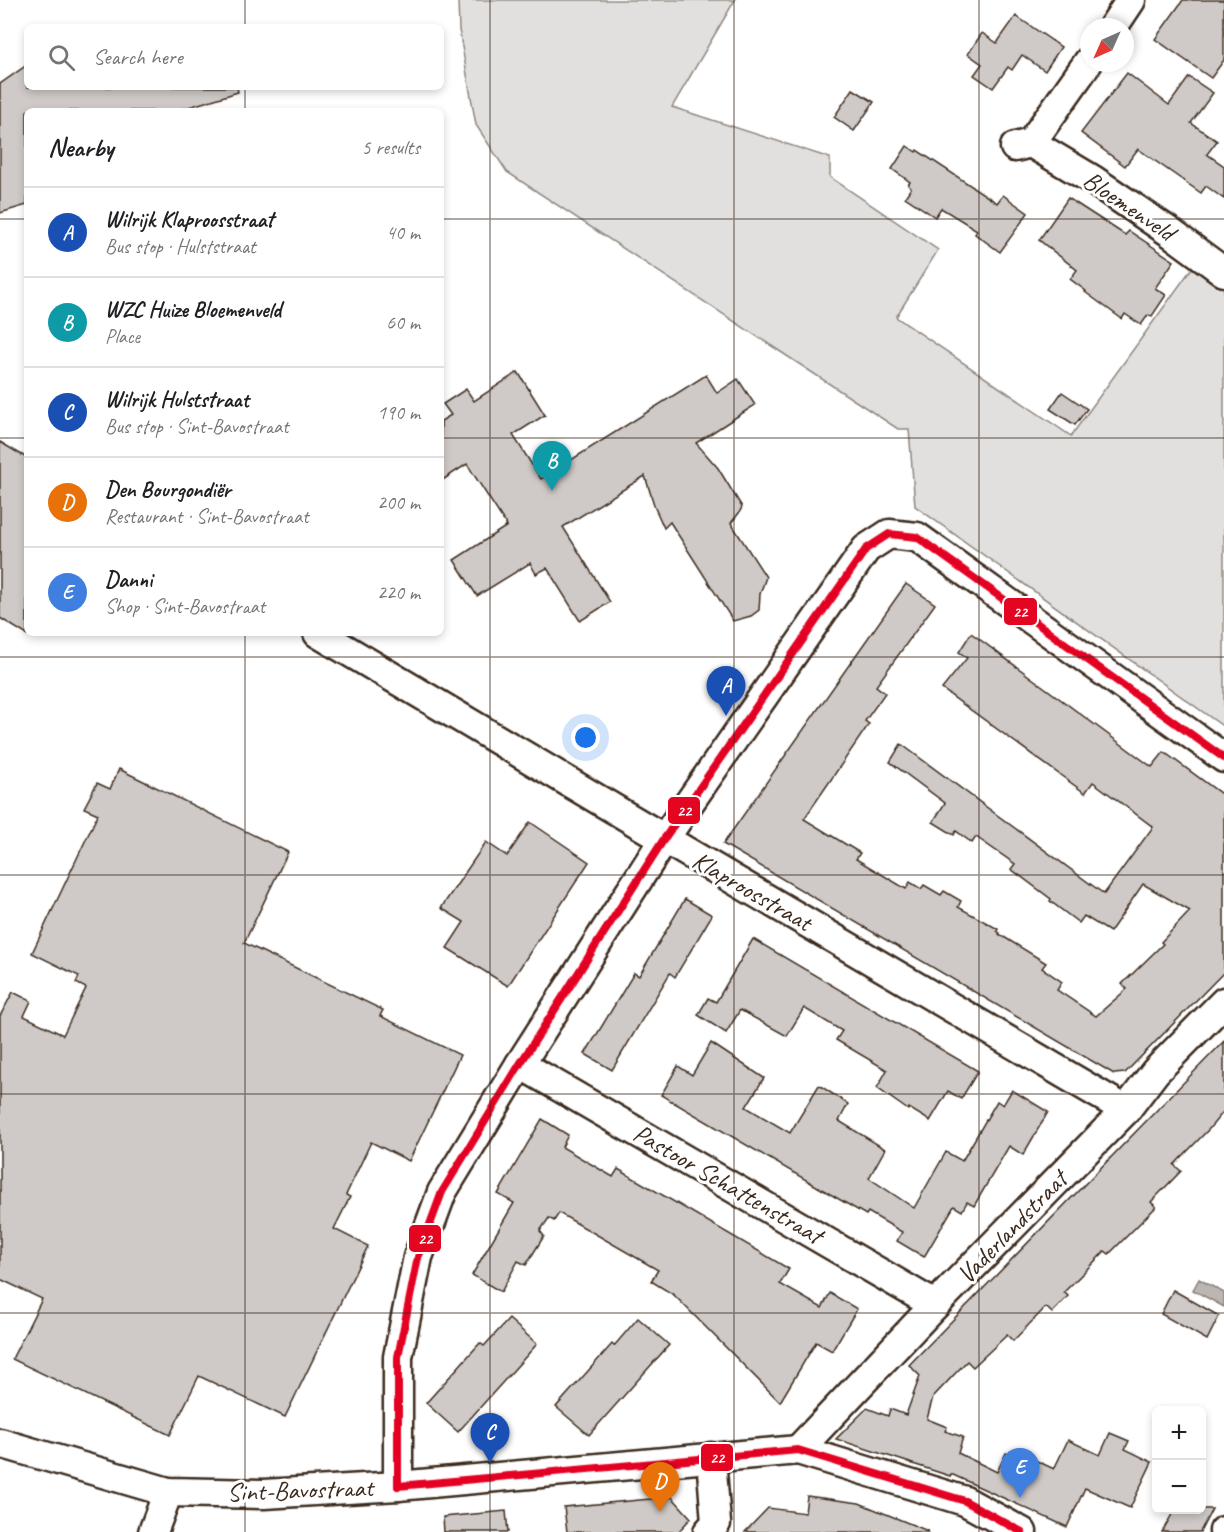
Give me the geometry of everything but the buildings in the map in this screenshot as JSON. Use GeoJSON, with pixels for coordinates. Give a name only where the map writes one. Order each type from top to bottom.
{"type":"FeatureCollection","features":[{"type":"Feature","properties":{"kind":"street"},"geometry":{"type":"LineString","coordinates":[[1119,18],[1131,0]]}},
{"type":"Feature","properties":{"kind":"street","name":"Bloemenveld"},"geometry":{"type":"LineString","coordinates":[[1080,72],[1023,145],[1093,180],[1224,272]]}},
{"type":"Feature","properties":{"kind":"street"},"geometry":{"type":"LineString","coordinates":[[398,1486],[398,1357],[418,1257],[442,1192],[520,1064],[664,839],[866,549],[889,534],[917,537],[1224,758]]}},
{"type":"Feature","properties":{"kind":"street","name":"Klaproosstraat"},"geometry":{"type":"LineString","coordinates":[[323,636],[1126,1110]]}},
{"type":"Feature","properties":{"kind":"street","name":"Vaderlandstraat"},"geometry":{"type":"LineString","coordinates":[[798,1450],[935,1305],[1126,1110],[1155,1072],[1224,1002]]}},
{"type":"Feature","properties":{"kind":"street","name":"Pastoor Schattenstraat"},"geometry":{"type":"LineString","coordinates":[[520,1064],[935,1305]]}},
{"type":"Feature","properties":{"kind":"street","name":"Sint-Bavostraat"},"geometry":{"type":"LineString","coordinates":[[0,1443],[168,1492],[264,1494],[398,1486],[798,1450],[965,1501],[1022,1532]]}},
{"type":"Feature","properties":{"kind":"street"},"geometry":{"type":"LineString","coordinates":[[708,1532],[716,1523],[711,1457]]}},
{"type":"Feature","properties":{"kind":"street"},"geometry":{"type":"LineString","coordinates":[[153,1532],[168,1492]]}},
{"type":"Feature","properties":{"kind":"shaded area"},"geometry":{"type":"Polygon","coordinates":[[[458,0],[735,0],[672,107],[830,158],[830,177],[938,250],[896,317],[1071,436],[1197,261],[1224,281],[1224,727],[915,506],[909,429],[898,429],[507,172],[476,125],[459,30],[458,0]]]}},
{"type":"Feature","properties":{"kind":"shaded area"},"geometry":{"type":"Polygon","coordinates":[[[1199,1279],[1224,1293],[1224,1307],[1193,1290],[1199,1279]]]}},
{"type":"Feature","properties":{"kind":"transit line","name":"22"},"geometry":{"type":"LineString","coordinates":[[398,1486],[398,1357],[418,1257],[442,1192],[520,1064],[664,839],[866,549],[889,534],[917,537],[1224,758]]}},
{"type":"Feature","properties":{"kind":"transit line","name":"22"},"geometry":{"type":"LineString","coordinates":[[398,1486],[798,1450],[965,1501],[1022,1532]]}},
{"type":"Feature","properties":{"kind":"place","name":"WZC Huize Bloemenveld"},"geometry":{"type":"Point","coordinates":[552,491]}},
{"type":"Feature","properties":{"kind":"place","name":"Wilrijk Klaproosstraat"},"geometry":{"type":"Point","coordinates":[726,716]}},
{"type":"Feature","properties":{"kind":"place","name":"Wilrijk Hulststraat"},"geometry":{"type":"Point","coordinates":[490,1463]}},
{"type":"Feature","properties":{"kind":"place","name":"Danni"},"geometry":{"type":"Point","coordinates":[1020,1498]}},
{"type":"Feature","properties":{"kind":"place","name":"Den Bourgondiër"},"geometry":{"type":"Point","coordinates":[660,1512]}}]}
